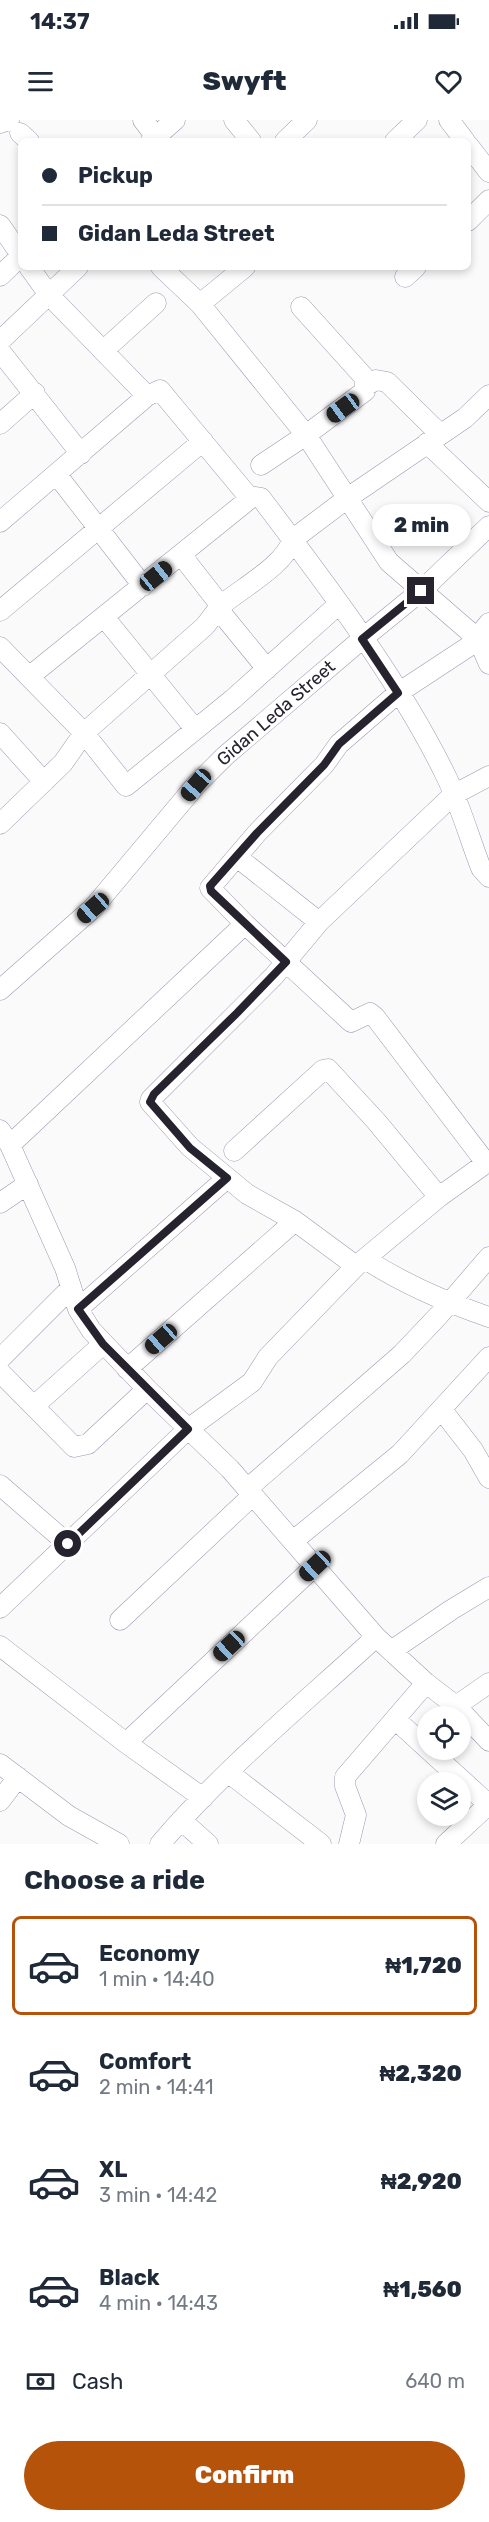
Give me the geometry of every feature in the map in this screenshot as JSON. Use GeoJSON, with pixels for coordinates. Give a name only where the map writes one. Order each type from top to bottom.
{"type":"FeatureCollection","features":[{"type":"Feature","properties":{"kind":"street"},"geometry":{"type":"LineString","coordinates":[[143,120],[152,138]]}},
{"type":"Feature","properties":{"kind":"street"},"geometry":{"type":"LineString","coordinates":[[154,138],[175,120]]}},
{"type":"Feature","properties":{"kind":"street"},"geometry":{"type":"LineString","coordinates":[[234,120],[249,138]]}},
{"type":"Feature","properties":{"kind":"street"},"geometry":{"type":"LineString","coordinates":[[288,138],[308,120]]}},
{"type":"Feature","properties":{"kind":"street"},"geometry":{"type":"LineString","coordinates":[[398,138],[417,120]]}},
{"type":"Feature","properties":{"kind":"street"},"geometry":{"type":"LineString","coordinates":[[0,123],[19,131]]}},
{"type":"Feature","properties":{"kind":"street"},"geometry":{"type":"LineString","coordinates":[[471,149],[489,172]]}},
{"type":"Feature","properties":{"kind":"street"},"geometry":{"type":"LineString","coordinates":[[471,218],[489,200]]}},
{"type":"Feature","properties":{"kind":"street"},"geometry":{"type":"LineString","coordinates":[[0,225],[18,252]]}},
{"type":"Feature","properties":{"kind":"street"},"geometry":{"type":"LineString","coordinates":[[0,276],[18,259]]}},
{"type":"Feature","properties":{"kind":"street"},"geometry":{"type":"LineString","coordinates":[[31,270],[49,294],[147,396]]}},
{"type":"Feature","properties":{"kind":"street"},"geometry":{"type":"LineString","coordinates":[[0,340],[75,270]]}},
{"type":"Feature","properties":{"kind":"street"},"geometry":{"type":"LineString","coordinates":[[164,270],[200,304],[306,435],[349,497],[378,548],[389,562],[421,591],[483,631],[489,664]]}},
{"type":"Feature","properties":{"kind":"street"},"geometry":{"type":"LineString","coordinates":[[200,304],[241,270]]}},
{"type":"Feature","properties":{"kind":"street"},"geometry":{"type":"LineString","coordinates":[[103,351],[156,303]]}},
{"type":"Feature","properties":{"kind":"street"},"geometry":{"type":"LineString","coordinates":[[301,307],[364,377],[367,386]]}},
{"type":"Feature","properties":{"kind":"street"},"geometry":{"type":"LineString","coordinates":[[0,351],[81,454]]}},
{"type":"Feature","properties":{"kind":"street"},"geometry":{"type":"LineString","coordinates":[[261,465],[306,435],[376,380],[387,382],[489,502]]}},
{"type":"Feature","properties":{"kind":"street"},"geometry":{"type":"LineString","coordinates":[[1,520],[57,475],[147,396],[163,391],[248,496],[261,498],[339,604],[398,693],[444,771],[481,868],[489,877]]}},
{"type":"Feature","properties":{"kind":"street"},"geometry":{"type":"LineString","coordinates":[[0,424],[34,393]]}},
{"type":"Feature","properties":{"kind":"street"},"geometry":{"type":"LineString","coordinates":[[0,824],[44,782],[76,747],[84,733],[149,673],[196,634],[220,607],[290,549],[292,540],[349,497],[465,418],[489,396]]}},
{"type":"Feature","properties":{"kind":"street"},"geometry":{"type":"LineString","coordinates":[[0,612],[203,441]]}},
{"type":"Feature","properties":{"kind":"street"},"geometry":{"type":"LineString","coordinates":[[57,475],[143,586]]}},
{"type":"Feature","properties":{"kind":"street"},"geometry":{"type":"LineString","coordinates":[[30,676],[182,556],[247,501],[248,496]]}},
{"type":"Feature","properties":{"kind":"street","name":"Gidan Leda Street"},"geometry":{"type":"LineString","coordinates":[[0,990],[93,908],[196,785],[225,756],[421,591],[489,526]]}},
{"type":"Feature","properties":{"kind":"street"},"geometry":{"type":"LineString","coordinates":[[182,556],[267,669]]}},
{"type":"Feature","properties":{"kind":"street"},"geometry":{"type":"LineString","coordinates":[[0,647],[84,733],[126,786],[267,669],[339,604]]}},
{"type":"Feature","properties":{"kind":"street"},"geometry":{"type":"LineString","coordinates":[[104,617],[195,729]]}},
{"type":"Feature","properties":{"kind":"street"},"geometry":{"type":"LineString","coordinates":[[0,1608],[188,1429],[252,1382],[268,1358],[360,1263],[438,1197],[487,1162],[375,1017],[370,1013],[365,1014],[351,1022],[244,924],[210,888],[324,765],[339,744],[398,693],[459,655],[483,631]]}},
{"type":"Feature","properties":{"kind":"street"},"geometry":{"type":"LineString","coordinates":[[0,733],[44,782]]}},
{"type":"Feature","properties":{"kind":"street"},"geometry":{"type":"LineString","coordinates":[[489,776],[453,795],[320,922],[286,962],[150,1102],[190,1148],[246,1194],[295,1221],[360,1263],[448,1303],[489,1317]]}},
{"type":"Feature","properties":{"kind":"street"},"geometry":{"type":"LineString","coordinates":[[237,857],[320,922]]}},
{"type":"Feature","properties":{"kind":"street"},"geometry":{"type":"LineString","coordinates":[[244,924],[5,1137],[65,1269],[78,1309],[103,1344],[250,1492],[376,1637],[426,1683],[456,1706],[489,1683]]}},
{"type":"Feature","properties":{"kind":"street"},"geometry":{"type":"LineString","coordinates":[[234,1151],[323,1070],[328,1069],[376,1121],[438,1197]]}},
{"type":"Feature","properties":{"kind":"street"},"geometry":{"type":"LineString","coordinates":[[78,1309],[227,1178]]}},
{"type":"Feature","properties":{"kind":"street"},"geometry":{"type":"LineString","coordinates":[[0,1203],[28,1184]]}},
{"type":"Feature","properties":{"kind":"street"},"geometry":{"type":"LineString","coordinates":[[127,1369],[295,1221]]}},
{"type":"Feature","properties":{"kind":"street"},"geometry":{"type":"LineString","coordinates":[[120,1620],[250,1492],[402,1354],[489,1257]]}},
{"type":"Feature","properties":{"kind":"street"},"geometry":{"type":"LineString","coordinates":[[0,1359],[71,1288]]}},
{"type":"Feature","properties":{"kind":"street"},"geometry":{"type":"LineString","coordinates":[[34,1406],[103,1344]]}},
{"type":"Feature","properties":{"kind":"street"},"geometry":{"type":"LineString","coordinates":[[293,1541],[400,1454],[489,1357]]}},
{"type":"Feature","properties":{"kind":"street"},"geometry":{"type":"LineString","coordinates":[[0,1372],[74,1447],[88,1443],[147,1389]]}},
{"type":"Feature","properties":{"kind":"street"},"geometry":{"type":"LineString","coordinates":[[442,1410],[473,1450],[489,1478]]}},
{"type":"Feature","properties":{"kind":"street"},"geometry":{"type":"LineString","coordinates":[[0,1485],[68,1544]]}},
{"type":"Feature","properties":{"kind":"street"},"geometry":{"type":"LineString","coordinates":[[126,1743],[315,1566]]}},
{"type":"Feature","properties":{"kind":"street"},"geometry":{"type":"LineString","coordinates":[[391,1651],[489,1587]]}},
{"type":"Feature","properties":{"kind":"street"},"geometry":{"type":"LineString","coordinates":[[160,1844],[181,1820],[279,1724],[376,1637]]}},
{"type":"Feature","properties":{"kind":"street"},"geometry":{"type":"LineString","coordinates":[[0,1646],[126,1743],[203,1798]]}},
{"type":"Feature","properties":{"kind":"street"},"geometry":{"type":"LineString","coordinates":[[349,1844],[356,1815],[345,1786],[345,1777],[426,1683]]}},
{"type":"Feature","properties":{"kind":"street"},"geometry":{"type":"LineString","coordinates":[[395,1719],[488,1804],[446,1844]]}},
{"type":"Feature","properties":{"kind":"street"},"geometry":{"type":"LineString","coordinates":[[471,1722],[489,1741]]}},
{"type":"Feature","properties":{"kind":"street"},"geometry":{"type":"LineString","coordinates":[[0,1764],[69,1816],[119,1844]]}},
{"type":"Feature","properties":{"kind":"street"},"geometry":{"type":"LineString","coordinates":[[229,1773],[321,1844]]}},
{"type":"Feature","properties":{"kind":"street"},"geometry":{"type":"LineString","coordinates":[[0,1800],[18,1777]]}},
{"type":"Feature","properties":{"kind":"street"},"geometry":{"type":"LineString","coordinates":[[181,1820],[208,1844]]}},
{"type":"Feature","properties":{"kind":"route"},"geometry":{"type":"LineString","coordinates":[[68,1544],[188,1429],[103,1344],[78,1309],[227,1178],[190,1148],[150,1102],[154,1094],[286,962],[244,924],[211,891],[210,886],[257,833],[324,765],[339,744],[398,693],[362,639],[421,591]]}}]}
